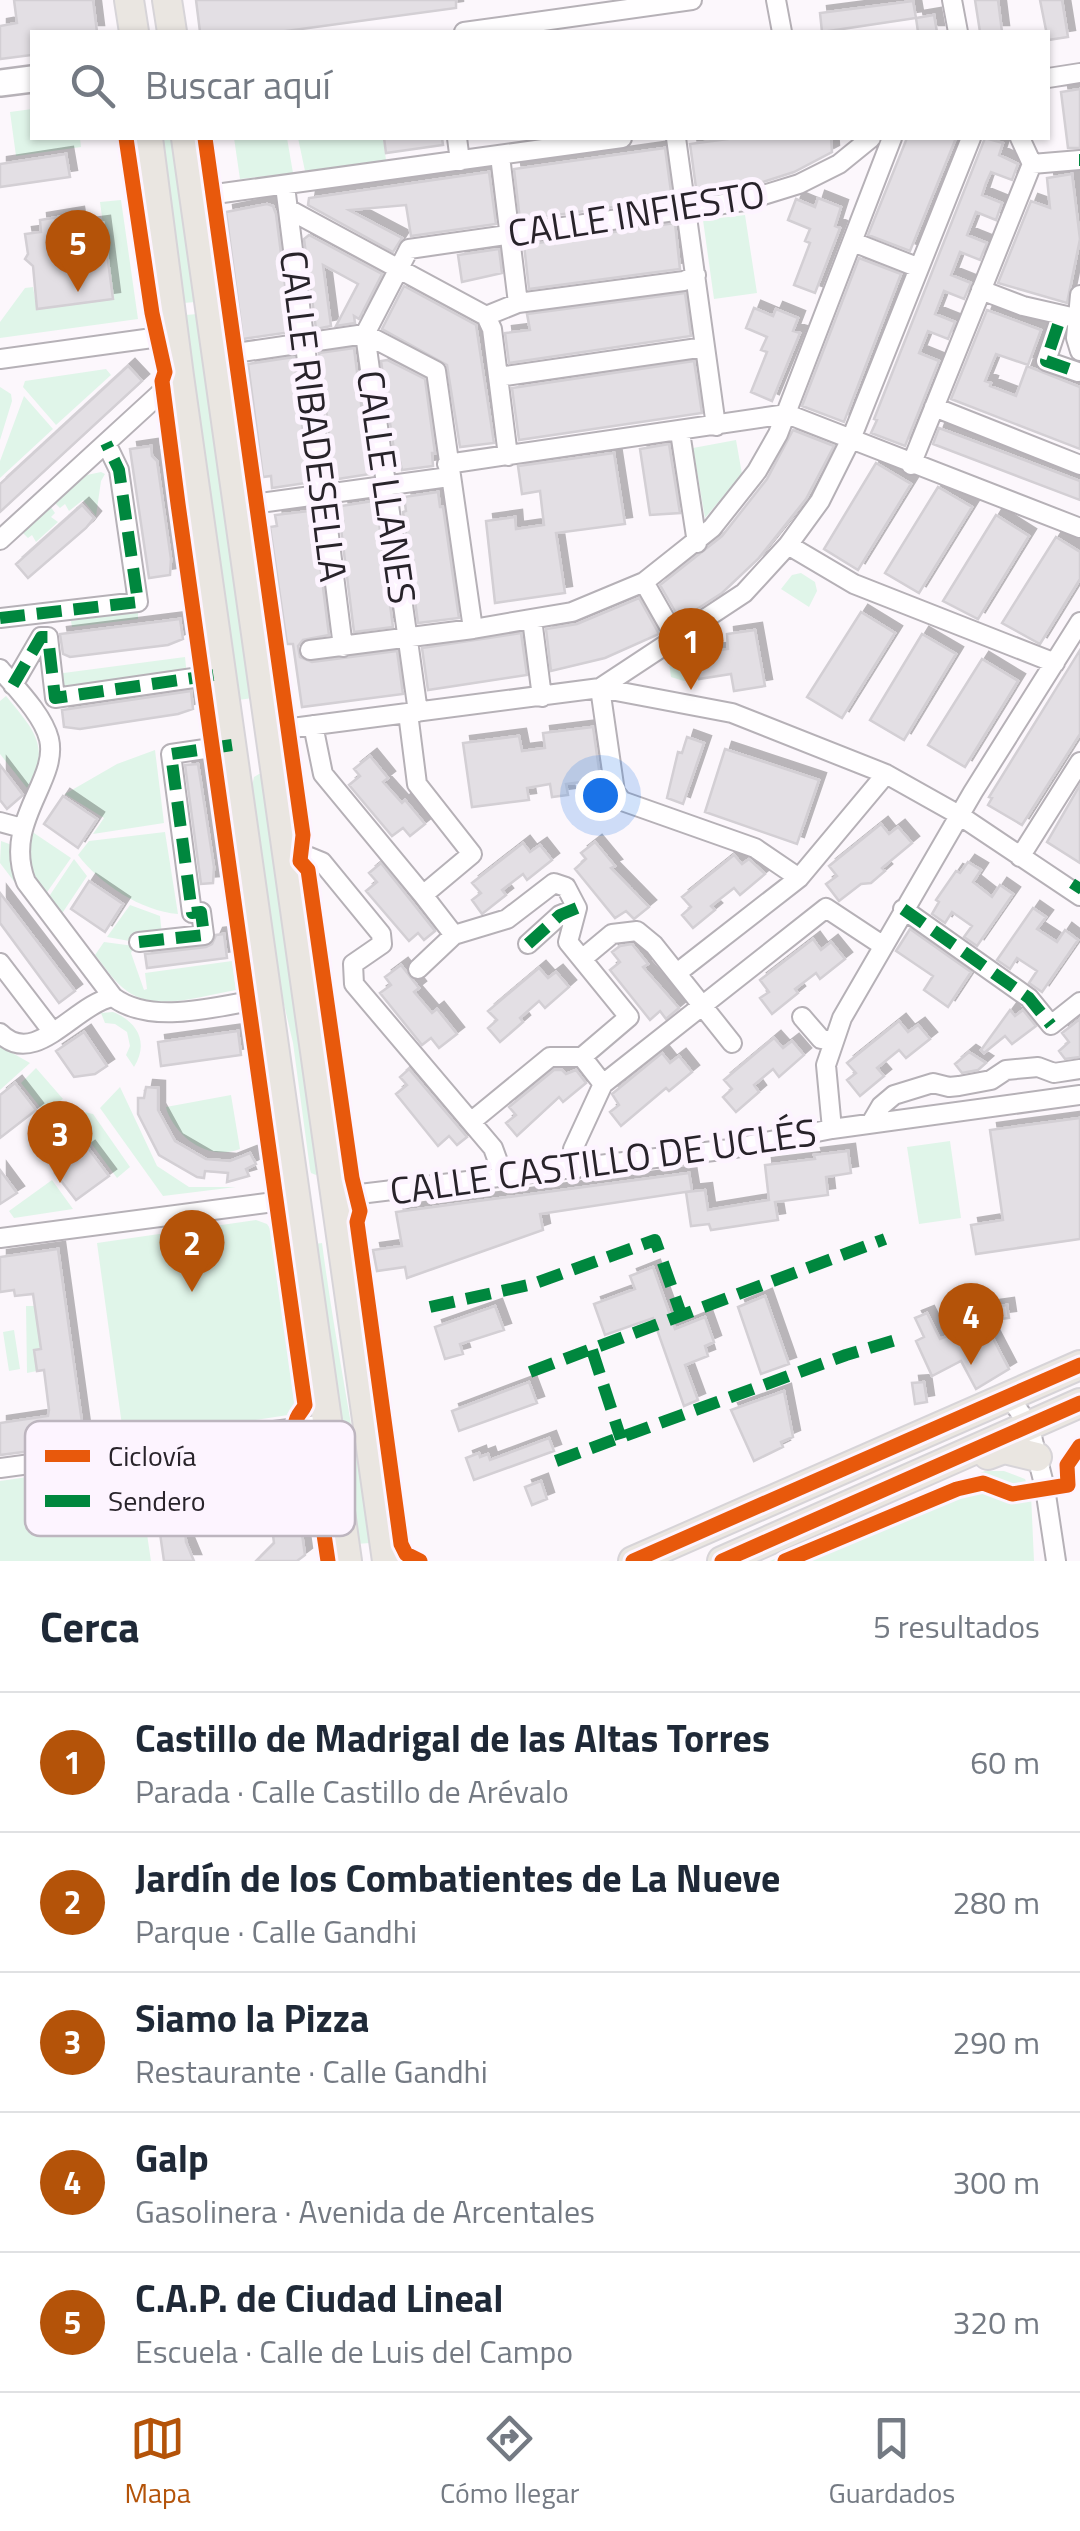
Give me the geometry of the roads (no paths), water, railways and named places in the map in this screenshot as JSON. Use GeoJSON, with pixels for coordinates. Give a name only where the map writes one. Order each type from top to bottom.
{"type":"FeatureCollection","features":[{"type":"Feature","properties":{"kind":"main road"},"geometry":{"type":"LineString","coordinates":[[129,0],[134,30]]}},
{"type":"Feature","properties":{"kind":"main road"},"geometry":{"type":"LineString","coordinates":[[140,0],[145,30]]}},
{"type":"Feature","properties":{"kind":"main road"},"geometry":{"type":"LineString","coordinates":[[168,0],[172,30]]}},
{"type":"Feature","properties":{"kind":"main road"},"geometry":{"type":"LineString","coordinates":[[148,140],[326,1421]]}},
{"type":"Feature","properties":{"kind":"main road"},"geometry":{"type":"LineString","coordinates":[[186,140],[387,1561]]}},
{"type":"Feature","properties":{"kind":"main road"},"geometry":{"type":"LineString","coordinates":[[236,776],[247,750],[269,731]]}},
{"type":"Feature","properties":{"kind":"main road"},"geometry":{"type":"LineString","coordinates":[[267,986],[278,998],[282,1014],[307,1175],[315,1186],[335,1196]]}},
{"type":"Feature","properties":{"kind":"main road"},"geometry":{"type":"LineString","coordinates":[[297,1199],[335,1196]]}},
{"type":"Feature","properties":{"kind":"main road"},"geometry":{"type":"LineString","coordinates":[[297,1199],[318,1212],[326,1224],[345,1364],[352,1393],[370,1435]]}},
{"type":"Feature","properties":{"kind":"main road"},"geometry":{"type":"LineString","coordinates":[[633,1561],[1080,1365]]}},
{"type":"Feature","properties":{"kind":"main road"},"geometry":{"type":"LineString","coordinates":[[1029,1426],[1039,1404],[1080,1378]]}},
{"type":"Feature","properties":{"kind":"main road"},"geometry":{"type":"LineString","coordinates":[[722,1561],[1080,1403]]}},
{"type":"Feature","properties":{"kind":"main road"},"geometry":{"type":"LineString","coordinates":[[916,1475],[931,1479],[1004,1448],[1037,1457]]}},
{"type":"Feature","properties":{"kind":"main road"},"geometry":{"type":"LineString","coordinates":[[343,1536],[347,1561]]}},
{"type":"Feature","properties":{"kind":"street"},"geometry":{"type":"LineString","coordinates":[[478,30],[692,0]]}},
{"type":"Feature","properties":{"kind":"street"},"geometry":{"type":"LineString","coordinates":[[776,0],[782,30]]}},
{"type":"Feature","properties":{"kind":"street"},"geometry":{"type":"LineString","coordinates":[[952,0],[958,30]]}},
{"type":"Feature","properties":{"kind":"street"},"geometry":{"type":"LineString","coordinates":[[618,10],[620,30]]}},
{"type":"Feature","properties":{"kind":"street"},"geometry":{"type":"LineString","coordinates":[[1050,78],[1080,73]]}},
{"type":"Feature","properties":{"kind":"street"},"geometry":{"type":"LineString","coordinates":[[0,84],[30,79]]}},
{"type":"Feature","properties":{"kind":"street"},"geometry":{"type":"LineString","coordinates":[[456,140],[460,161]]}},
{"type":"Feature","properties":{"kind":"street"},"geometry":{"type":"LineString","coordinates":[[194,196],[608,140]]}},
{"type":"Feature","properties":{"kind":"street"},"geometry":{"type":"LineString","coordinates":[[676,140],[716,426]]}},
{"type":"Feature","properties":{"kind":"street","name":"CALLE INFIESTO"},"geometry":{"type":"LineString","coordinates":[[398,269],[409,249],[744,201],[799,184],[839,164],[869,140]]}},
{"type":"Feature","properties":{"kind":"street"},"geometry":{"type":"LineString","coordinates":[[310,650],[473,630],[572,612],[644,582],[696,543],[757,471],[787,414],[891,140]]}},
{"type":"Feature","properties":{"kind":"street"},"geometry":{"type":"LineString","coordinates":[[600,688],[744,593],[788,546],[820,501],[851,439],[970,140]]}},
{"type":"Feature","properties":{"kind":"street"},"geometry":{"type":"LineString","coordinates":[[912,465],[1032,164],[1021,140]]}},
{"type":"Feature","properties":{"kind":"street"},"geometry":{"type":"LineString","coordinates":[[500,156],[518,303]]}},
{"type":"Feature","properties":{"kind":"street"},"geometry":{"type":"LineString","coordinates":[[1032,164],[1079,160],[1080,170]]}},
{"type":"Feature","properties":{"kind":"street","name":"CALLE RIBADESELLA"},"geometry":{"type":"LineString","coordinates":[[285,186],[344,646]]}},
{"type":"Feature","properties":{"kind":"street"},"geometry":{"type":"LineString","coordinates":[[288,209],[486,316],[492,328],[508,456]]}},
{"type":"Feature","properties":{"kind":"street"},"geometry":{"type":"LineString","coordinates":[[853,242],[918,267]]}},
{"type":"Feature","properties":{"kind":"street","name":"CALLE LLANES"},"geometry":{"type":"LineString","coordinates":[[398,269],[364,334],[408,636],[417,784],[472,854],[423,895]]}},
{"type":"Feature","properties":{"kind":"street"},"geometry":{"type":"LineString","coordinates":[[486,316],[518,303],[684,281],[696,275]]}},
{"type":"Feature","properties":{"kind":"street"},"geometry":{"type":"LineString","coordinates":[[981,290],[1024,306],[1078,319]]}},
{"type":"Feature","properties":{"kind":"street"},"geometry":{"type":"LineString","coordinates":[[1080,295],[1076,338],[1080,351]]}},
{"type":"Feature","properties":{"kind":"street"},"geometry":{"type":"LineString","coordinates":[[1058,325],[1046,361],[1078,372]]}},
{"type":"Feature","properties":{"kind":"street"},"geometry":{"type":"LineString","coordinates":[[215,356],[364,334],[436,371],[473,630]]}},
{"type":"Feature","properties":{"kind":"street"},"geometry":{"type":"LineString","coordinates":[[0,359],[174,335]]}},
{"type":"Feature","properties":{"kind":"street"},"geometry":{"type":"LineString","coordinates":[[498,378],[706,347]]}},
{"type":"Feature","properties":{"kind":"street"},"geometry":{"type":"LineString","coordinates":[[0,540],[179,376]]}},
{"type":"Feature","properties":{"kind":"street"},"geometry":{"type":"LineString","coordinates":[[934,408],[1080,465]]}},
{"type":"Feature","properties":{"kind":"street"},"geometry":{"type":"LineString","coordinates":[[238,506],[387,486],[508,456],[787,414],[1080,528]]}},
{"type":"Feature","properties":{"kind":"street"},"geometry":{"type":"LineString","coordinates":[[680,432],[696,543]]}},
{"type":"Feature","properties":{"kind":"street"},"geometry":{"type":"LineString","coordinates":[[0,618],[138,602],[118,470],[106,443]]}},
{"type":"Feature","properties":{"kind":"street"},"geometry":{"type":"LineString","coordinates":[[788,546],[854,584],[1055,663]]}},
{"type":"Feature","properties":{"kind":"street"},"geometry":{"type":"LineString","coordinates":[[644,582],[677,640]]}},
{"type":"Feature","properties":{"kind":"street"},"geometry":{"type":"LineString","coordinates":[[532,619],[542,697]]}},
{"type":"Feature","properties":{"kind":"street"},"geometry":{"type":"LineString","coordinates":[[832,1129],[826,1064],[832,1041],[902,909],[1080,622]]}},
{"type":"Feature","properties":{"kind":"street"},"geometry":{"type":"LineString","coordinates":[[13,686],[41,637],[48,637],[55,698],[221,674]]}},
{"type":"Feature","properties":{"kind":"street"},"geometry":{"type":"LineString","coordinates":[[0,669],[45,729],[50,750],[22,828],[20,858],[26,882],[112,997],[124,1005],[156,1014],[267,986]]}},
{"type":"Feature","properties":{"kind":"street"},"geometry":{"type":"LineString","coordinates":[[269,731],[600,688],[732,713],[886,774],[1078,890]]}},
{"type":"Feature","properties":{"kind":"street"},"geometry":{"type":"LineString","coordinates":[[600,688],[615,792],[622,802],[756,848],[799,878]]}},
{"type":"Feature","properties":{"kind":"street"},"geometry":{"type":"LineString","coordinates":[[313,725],[323,774],[454,935]]}},
{"type":"Feature","properties":{"kind":"street"},"geometry":{"type":"LineString","coordinates":[[139,942],[204,934],[201,912],[192,913],[170,754],[232,745]]}},
{"type":"Feature","properties":{"kind":"street"},"geometry":{"type":"LineString","coordinates":[[1020,857],[1080,762]]}},
{"type":"Feature","properties":{"kind":"street"},"geometry":{"type":"LineString","coordinates":[[678,972],[799,878],[886,774]]}},
{"type":"Feature","properties":{"kind":"street"},"geometry":{"type":"LineString","coordinates":[[0,822],[22,828]]}},
{"type":"Feature","properties":{"kind":"street"},"geometry":{"type":"LineString","coordinates":[[285,847],[322,862],[381,934],[382,944],[354,964],[354,984],[493,1148],[504,1178]]}},
{"type":"Feature","properties":{"kind":"street"},"geometry":{"type":"LineString","coordinates":[[418,969],[454,935],[508,919],[554,883],[566,887],[576,908],[568,942],[629,1017],[582,1057],[550,1057],[472,1121]]}},
{"type":"Feature","properties":{"kind":"street"},"geometry":{"type":"LineString","coordinates":[[532,948],[560,915],[576,908]]}},
{"type":"Feature","properties":{"kind":"street"},"geometry":{"type":"LineString","coordinates":[[574,1170],[573,1149],[603,1084],[826,908],[882,945]]}},
{"type":"Feature","properties":{"kind":"street"},"geometry":{"type":"LineString","coordinates":[[902,909],[1029,998],[1051,1025],[1080,1002]]}},
{"type":"Feature","properties":{"kind":"street"},"geometry":{"type":"LineString","coordinates":[[582,959],[612,934],[637,932],[654,944],[732,1042]]}},
{"type":"Feature","properties":{"kind":"street"},"geometry":{"type":"LineString","coordinates":[[0,963],[52,1031]]}},
{"type":"Feature","properties":{"kind":"street"},"geometry":{"type":"LineString","coordinates":[[0,1033],[15,1045],[26,1046],[93,1004],[112,997]]}},
{"type":"Feature","properties":{"kind":"street"},"geometry":{"type":"LineString","coordinates":[[802,1017],[821,1039],[832,1041]]}},
{"type":"Feature","properties":{"kind":"street"},"geometry":{"type":"LineString","coordinates":[[582,1057],[603,1084]]}},
{"type":"Feature","properties":{"kind":"street","name":"CALLE CASTILLO DE UCLÉS"},"geometry":{"type":"LineString","coordinates":[[871,1123],[881,1106],[894,1095],[933,1083],[959,1086],[991,1080],[1006,1070],[1038,1066],[1054,1073],[1080,1070]]}},
{"type":"Feature","properties":{"kind":"street","name":"CALLE CASTILLO DE UCLÉS"},"geometry":{"type":"LineString","coordinates":[[335,1196],[730,1149],[832,1129],[1080,1095]]}},
{"type":"Feature","properties":{"kind":"street"},"geometry":{"type":"LineString","coordinates":[[0,1238],[297,1199]]}},
{"type":"Feature","properties":{"kind":"street"},"geometry":{"type":"LineString","coordinates":[[1009,1397],[1029,1426],[1056,1561]]}},
{"type":"Feature","properties":{"kind":"street"},"geometry":{"type":"LineString","coordinates":[[0,1468],[25,1465]]}},
{"type":"Feature","properties":{"kind":"place","name":"C.A.P. de Ciudad Lineal"},"geometry":{"type":"Point","coordinates":[78,292]}},
{"type":"Feature","properties":{"kind":"place","name":"Castillo de Madrigal de las Altas Torres"},"geometry":{"type":"Point","coordinates":[691,690]}},
{"type":"Feature","properties":{"kind":"place","name":"Siamo la Pizza"},"geometry":{"type":"Point","coordinates":[60,1183]}},
{"type":"Feature","properties":{"kind":"place","name":"Jardín de los Combatientes de La Nueve"},"geometry":{"type":"Point","coordinates":[192,1292]}},
{"type":"Feature","properties":{"kind":"place","name":"Galp"},"geometry":{"type":"Point","coordinates":[971,1365]}}]}
